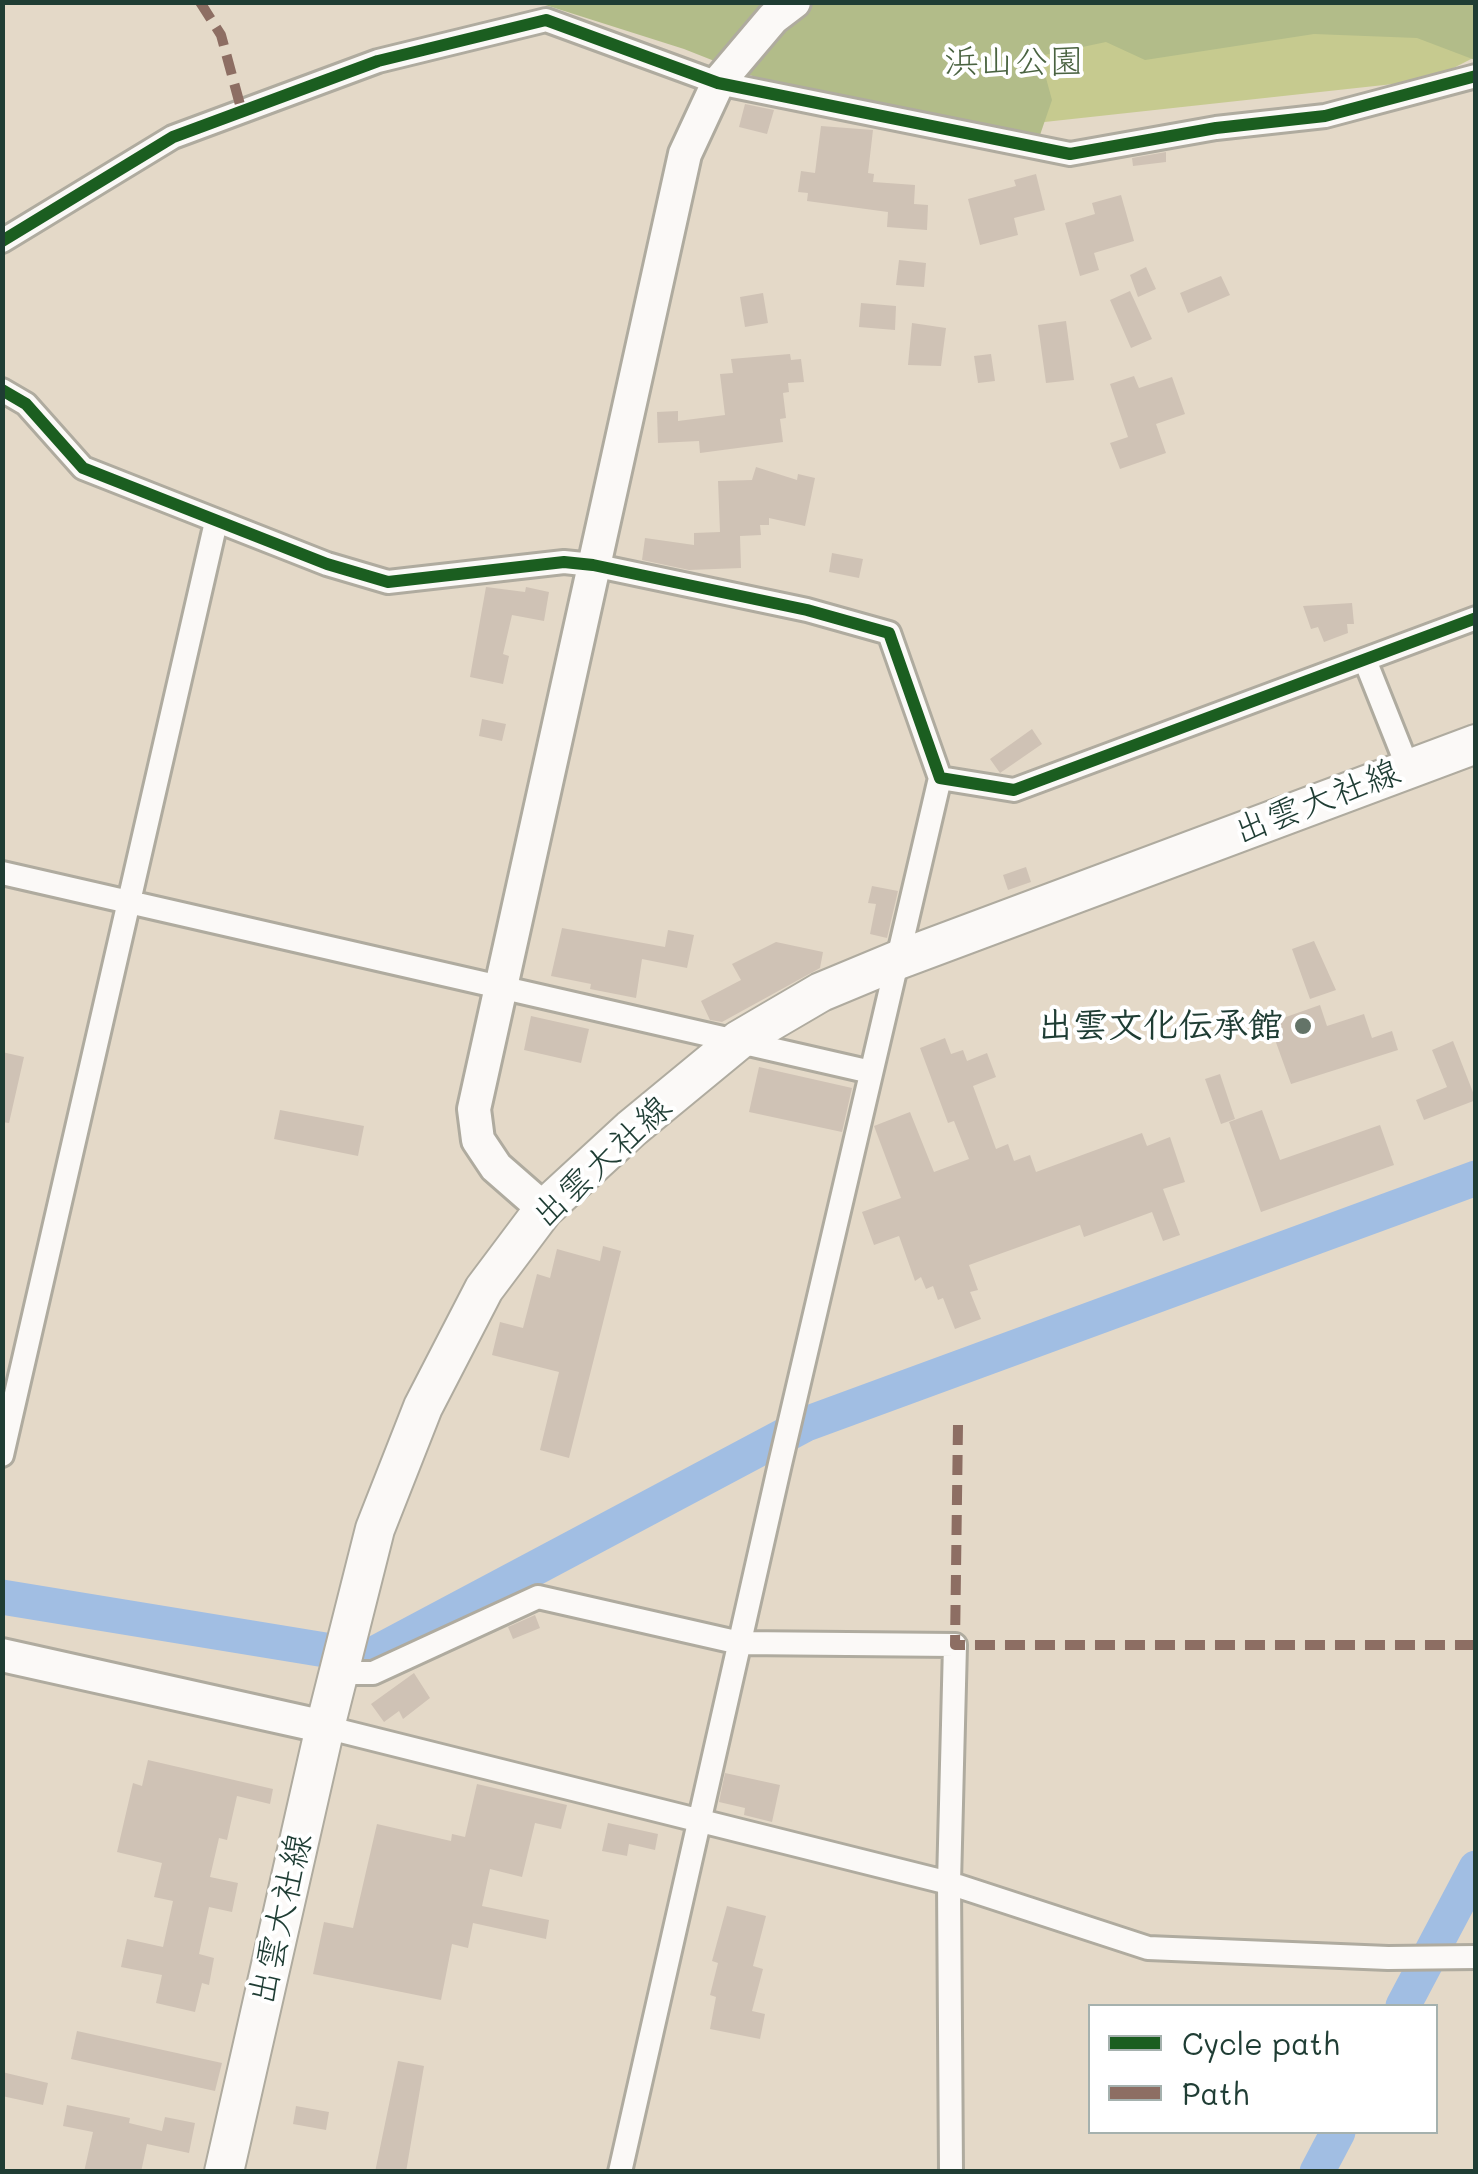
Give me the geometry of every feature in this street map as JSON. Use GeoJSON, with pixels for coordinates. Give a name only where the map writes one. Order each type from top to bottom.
{"type":"FeatureCollection","features":[{"type":"Feature","properties":{"kind":"main road","name":"出雲大社線"},"geometry":{"type":"LineString","coordinates":[[224,2172],[325,1727],[375,1528],[423,1407],[484,1289],[544,1210],[631,1129],[739,1040],[821,992],[1476,744]]}},
{"type":"Feature","properties":{"kind":"street"},"geometry":{"type":"LineString","coordinates":[[544,1210],[496,1168],[478,1140],[474,1109],[685,154],[718,83],[772,18],[794,2]]}},
{"type":"Feature","properties":{"kind":"street"},"geometry":{"type":"LineString","coordinates":[[2,241],[173,137],[378,61],[546,20],[718,83],[1070,154],[1216,128],[1326,116],[1476,76]]}},
{"type":"Feature","properties":{"kind":"street"},"geometry":{"type":"LineString","coordinates":[[2,390],[26,404],[84,468],[216,522],[388,582],[564,562],[593,565],[807,610],[889,634],[940,778],[620,2172]]}},
{"type":"Feature","properties":{"kind":"street"},"geometry":{"type":"LineString","coordinates":[[2,1456],[216,522]]}},
{"type":"Feature","properties":{"kind":"street"},"geometry":{"type":"LineString","coordinates":[[940,778],[1014,790],[1476,618]]}},
{"type":"Feature","properties":{"kind":"street"},"geometry":{"type":"LineString","coordinates":[[1365,660],[1408,768]]}},
{"type":"Feature","properties":{"kind":"street"},"geometry":{"type":"LineString","coordinates":[[2,873],[871,1072]]}},
{"type":"Feature","properties":{"kind":"street"},"geometry":{"type":"LineString","coordinates":[[339,1671],[373,1673],[538,1597],[740,1643],[956,1645],[949,1882],[951,2172]]}},
{"type":"Feature","properties":{"kind":"street"},"geometry":{"type":"LineString","coordinates":[[2,1655],[325,1727],[699,1823],[949,1882],[1148,1948],[1388,1958],[1476,1957]]}},
{"type":"Feature","properties":{"kind":"green space","name":"浜山公園"},"geometry":{"type":"Polygon","coordinates":[[[539,3],[1475,3],[1475,60],[1417,38],[1314,34],[1145,60],[1106,42],[1040,56],[1052,100],[1040,135],[755,77],[684,49],[539,3]]]}},
{"type":"Feature","properties":{"kind":"green space","name":"浜山公園"},"geometry":{"type":"Polygon","coordinates":[[[1475,3],[1475,57],[1430,80],[1017,125],[815,10],[1475,3]]]}},
{"type":"Feature","properties":{"kind":"building"},"geometry":{"type":"Polygon","coordinates":[[[745,104],[774,110],[767,134],[739,127],[745,104]]]}},
{"type":"Feature","properties":{"kind":"building"},"geometry":{"type":"Polygon","coordinates":[[[821,126],[873,130],[868,173],[874,174],[873,182],[915,185],[914,204],[928,205],[927,230],[887,227],[888,212],[807,201],[808,193],[798,192],[801,171],[815,173],[821,126]]]}},
{"type":"Feature","properties":{"kind":"building"},"geometry":{"type":"Polygon","coordinates":[[[1166,152],[1166,162],[1133,166],[1132,158],[1166,152]]]}},
{"type":"Feature","properties":{"kind":"building"},"geometry":{"type":"Polygon","coordinates":[[[1036,174],[1045,210],[1014,218],[1018,235],[980,245],[968,199],[1016,186],[1014,180],[1036,174]]]}},
{"type":"Feature","properties":{"kind":"building"},"geometry":{"type":"Polygon","coordinates":[[[1121,195],[1134,241],[1094,253],[1099,270],[1080,276],[1065,223],[1095,214],[1092,203],[1121,195]]]}},
{"type":"Feature","properties":{"kind":"building"},"geometry":{"type":"Polygon","coordinates":[[[899,260],[926,263],[924,287],[896,285],[899,260]]]}},
{"type":"Feature","properties":{"kind":"building"},"geometry":{"type":"Polygon","coordinates":[[[1146,267],[1156,289],[1138,297],[1130,275],[1146,267]]]}},
{"type":"Feature","properties":{"kind":"building"},"geometry":{"type":"Polygon","coordinates":[[[1221,276],[1230,295],[1188,313],[1180,293],[1221,276]]]}},
{"type":"Feature","properties":{"kind":"building"},"geometry":{"type":"Polygon","coordinates":[[[1130,291],[1152,339],[1131,348],[1110,300],[1130,291]]]}},
{"type":"Feature","properties":{"kind":"building"},"geometry":{"type":"Polygon","coordinates":[[[763,293],[768,323],[745,327],[740,297],[763,293]]]}},
{"type":"Feature","properties":{"kind":"building"},"geometry":{"type":"Polygon","coordinates":[[[861,303],[896,306],[895,330],[859,327],[861,303]]]}},
{"type":"Feature","properties":{"kind":"building"},"geometry":{"type":"Polygon","coordinates":[[[1066,321],[1074,380],[1046,383],[1038,325],[1066,321]]]}},
{"type":"Feature","properties":{"kind":"building"},"geometry":{"type":"Polygon","coordinates":[[[912,323],[946,328],[941,366],[908,365],[912,323]]]}},
{"type":"Feature","properties":{"kind":"building"},"geometry":{"type":"Polygon","coordinates":[[[790,354],[791,360],[801,359],[804,382],[788,383],[789,392],[783,393],[783,442],[700,453],[699,441],[658,443],[657,412],[678,411],[678,421],[725,415],[720,374],[733,373],[731,359],[790,354]]]}},
{"type":"Feature","properties":{"kind":"building"},"geometry":{"type":"Polygon","coordinates":[[[991,354],[995,381],[978,383],[974,356],[991,354]]]}},
{"type":"Feature","properties":{"kind":"building"},"geometry":{"type":"Polygon","coordinates":[[[1134,376],[1139,388],[1172,377],[1185,414],[1156,424],[1166,453],[1120,469],[1110,443],[1128,437],[1110,384],[1134,376]]]}},
{"type":"Feature","properties":{"kind":"building"},"geometry":{"type":"Polygon","coordinates":[[[756,467],[797,480],[798,474],[815,478],[805,526],[769,518],[769,525],[760,525],[761,535],[740,536],[741,568],[689,570],[642,560],[645,538],[694,545],[694,533],[720,532],[718,481],[752,480],[756,467]]]}},
{"type":"Feature","properties":{"kind":"building"},"geometry":{"type":"Polygon","coordinates":[[[832,553],[863,559],[859,578],[829,572],[832,553]]]}},
{"type":"Feature","properties":{"kind":"building"},"geometry":{"type":"Polygon","coordinates":[[[486,587],[525,592],[526,587],[549,592],[544,621],[512,615],[503,654],[509,656],[503,684],[470,677],[486,587]]]}},
{"type":"Feature","properties":{"kind":"building"},"geometry":{"type":"Polygon","coordinates":[[[1352,603],[1354,624],[1347,624],[1348,633],[1324,642],[1318,627],[1311,629],[1303,606],[1352,603]]]}},
{"type":"Feature","properties":{"kind":"building"},"geometry":{"type":"Polygon","coordinates":[[[482,719],[506,724],[502,741],[479,736],[482,719]]]}},
{"type":"Feature","properties":{"kind":"building"},"geometry":{"type":"Polygon","coordinates":[[[1032,729],[1042,744],[1000,773],[990,759],[1032,729]]]}},
{"type":"Feature","properties":{"kind":"building"},"geometry":{"type":"Polygon","coordinates":[[[1026,867],[1031,882],[1008,890],[1003,875],[1026,867]]]}},
{"type":"Feature","properties":{"kind":"building"},"geometry":{"type":"Polygon","coordinates":[[[872,886],[898,891],[887,938],[870,934],[876,904],[868,903],[872,886]]]}},
{"type":"Feature","properties":{"kind":"building"},"geometry":{"type":"Polygon","coordinates":[[[562,928],[665,947],[668,930],[694,935],[687,968],[642,959],[636,998],[551,976],[562,928]]]}},
{"type":"Feature","properties":{"kind":"building"},"geometry":{"type":"Polygon","coordinates":[[[1314,941],[1336,990],[1310,999],[1292,949],[1314,941]]]}},
{"type":"Feature","properties":{"kind":"building"},"geometry":{"type":"Polygon","coordinates":[[[776,942],[823,952],[820,968],[722,1022],[710,1020],[701,1001],[741,980],[732,964],[776,942]]]}},
{"type":"Feature","properties":{"kind":"building"},"geometry":{"type":"Polygon","coordinates":[[[1320,1005],[1327,1026],[1364,1014],[1372,1038],[1392,1031],[1398,1050],[1291,1084],[1269,1023],[1320,1005]]]}},
{"type":"Feature","properties":{"kind":"building"},"geometry":{"type":"Polygon","coordinates":[[[531,1016],[589,1029],[581,1063],[524,1050],[531,1016]]]}},
{"type":"Feature","properties":{"kind":"building"},"geometry":{"type":"Polygon","coordinates":[[[945,1038],[951,1054],[963,1050],[967,1061],[987,1053],[996,1077],[973,1086],[996,1149],[1008,1144],[1014,1161],[1030,1155],[1036,1172],[1142,1133],[1147,1146],[1170,1137],[1185,1182],[1163,1189],[1180,1235],[1163,1241],[1152,1212],[1084,1237],[1080,1225],[969,1265],[978,1290],[970,1292],[981,1319],[955,1329],[943,1298],[938,1300],[933,1286],[926,1289],[921,1277],[915,1281],[899,1236],[874,1245],[862,1212],[901,1198],[874,1126],[910,1112],[934,1172],[969,1159],[954,1121],[948,1123],[920,1048],[945,1038]]]}},
{"type":"Feature","properties":{"kind":"building"},"geometry":{"type":"Polygon","coordinates":[[[1453,1041],[1476,1100],[1424,1120],[1416,1100],[1447,1087],[1432,1050],[1453,1041]]]}},
{"type":"Feature","properties":{"kind":"building"},"geometry":{"type":"Polygon","coordinates":[[[2,1052],[24,1057],[9,1123],[2,1122],[2,1052]]]}},
{"type":"Feature","properties":{"kind":"building"},"geometry":{"type":"Polygon","coordinates":[[[759,1067],[852,1088],[842,1132],[749,1112],[759,1067]]]}},
{"type":"Feature","properties":{"kind":"building"},"geometry":{"type":"Polygon","coordinates":[[[1220,1074],[1235,1119],[1221,1124],[1205,1079],[1220,1074]]]}},
{"type":"Feature","properties":{"kind":"building"},"geometry":{"type":"Polygon","coordinates":[[[280,1110],[364,1126],[358,1156],[274,1139],[280,1110]]]}},
{"type":"Feature","properties":{"kind":"building"},"geometry":{"type":"Polygon","coordinates":[[[1262,1110],[1280,1160],[1380,1125],[1394,1165],[1261,1212],[1229,1122],[1262,1110]]]}},
{"type":"Feature","properties":{"kind":"building"},"geometry":{"type":"Polygon","coordinates":[[[603,1246],[621,1251],[569,1458],[540,1450],[559,1372],[492,1355],[500,1322],[523,1328],[537,1274],[550,1278],[557,1249],[600,1261],[603,1246]]]}},
{"type":"Feature","properties":{"kind":"building"},"geometry":{"type":"Polygon","coordinates":[[[535,1615],[540,1628],[513,1639],[508,1627],[535,1615]]]}},
{"type":"Feature","properties":{"kind":"building"},"geometry":{"type":"Polygon","coordinates":[[[414,1673],[430,1698],[403,1719],[399,1711],[384,1722],[371,1704],[414,1673]]]}},
{"type":"Feature","properties":{"kind":"building"},"geometry":{"type":"Polygon","coordinates":[[[148,1760],[273,1789],[270,1804],[237,1796],[227,1840],[219,1838],[210,1877],[238,1883],[232,1912],[209,1907],[199,1954],[214,1958],[209,1985],[202,1983],[195,2012],[156,2003],[162,1975],[121,1967],[127,1939],[163,1947],[173,1901],[154,1897],[162,1863],[117,1852],[133,1783],[142,1786],[148,1760]]]}},
{"type":"Feature","properties":{"kind":"building"},"geometry":{"type":"Polygon","coordinates":[[[725,1773],[780,1785],[772,1822],[744,1815],[745,1808],[719,1802],[725,1773]]]}},
{"type":"Feature","properties":{"kind":"building"},"geometry":{"type":"Polygon","coordinates":[[[477,1784],[567,1805],[561,1829],[535,1823],[522,1877],[490,1869],[482,1906],[549,1920],[546,1939],[473,1923],[468,1948],[452,1944],[441,2000],[313,1974],[324,1922],[353,1928],[377,1824],[451,1841],[452,1834],[465,1837],[477,1784]]]}},
{"type":"Feature","properties":{"kind":"building"},"geometry":{"type":"Polygon","coordinates":[[[608,1823],[658,1834],[655,1850],[629,1844],[627,1856],[602,1851],[608,1823]]]}},
{"type":"Feature","properties":{"kind":"building"},"geometry":{"type":"Polygon","coordinates":[[[727,1906],[766,1916],[753,1966],[763,1969],[752,2011],[765,2014],[760,2039],[710,2029],[716,1997],[710,1995],[718,1963],[712,1961],[727,1906]]]}},
{"type":"Feature","properties":{"kind":"building"},"geometry":{"type":"Polygon","coordinates":[[[77,2031],[222,2063],[215,2091],[71,2059],[77,2031]]]}},
{"type":"Feature","properties":{"kind":"building"},"geometry":{"type":"Polygon","coordinates":[[[398,2061],[424,2066],[406,2172],[375,2172],[398,2061]]]}},
{"type":"Feature","properties":{"kind":"building"},"geometry":{"type":"Polygon","coordinates":[[[2,2072],[48,2083],[43,2105],[2,2096],[2,2072]]]}},
{"type":"Feature","properties":{"kind":"building"},"geometry":{"type":"Polygon","coordinates":[[[67,2105],[130,2118],[129,2123],[162,2131],[165,2117],[195,2123],[189,2153],[147,2144],[141,2172],[84,2172],[93,2132],[63,2126],[67,2105]]]}},
{"type":"Feature","properties":{"kind":"building"},"geometry":{"type":"Polygon","coordinates":[[[296,2106],[329,2112],[326,2130],[293,2124],[296,2106]]]}},
{"type":"Feature","properties":{"kind":"waterway"},"geometry":{"type":"LineString","coordinates":[[2,1597],[368,1657],[806,1424],[1476,1178]]}},
{"type":"Feature","properties":{"kind":"waterway"},"geometry":{"type":"LineString","coordinates":[[1404,2004],[1476,1868]]}},
{"type":"Feature","properties":{"kind":"waterway"},"geometry":{"type":"LineString","coordinates":[[1317,2172],[1337,2134]]}},
{"type":"Feature","properties":{"kind":"marked path"},"geometry":{"type":"LineString","coordinates":[[200,2],[221,35],[242,112]]}},
{"type":"Feature","properties":{"kind":"marked path"},"geometry":{"type":"LineString","coordinates":[[958,1425],[955,1645],[1476,1645]]}},
{"type":"Feature","properties":{"kind":"cycle path"},"geometry":{"type":"LineString","coordinates":[[2,241],[173,137],[378,61],[546,20],[718,83],[1070,154],[1216,128],[1325,116],[1476,76]]}},
{"type":"Feature","properties":{"kind":"cycle path"},"geometry":{"type":"LineString","coordinates":[[2,390],[26,404],[83,468],[327,564],[388,582],[564,562],[807,610],[889,633],[940,778],[1014,790],[1476,618]]}},
{"type":"Feature","properties":{"kind":"place","name":"出雲文化伝承館"},"geometry":{"type":"Point","coordinates":[1303,1026]}}]}
